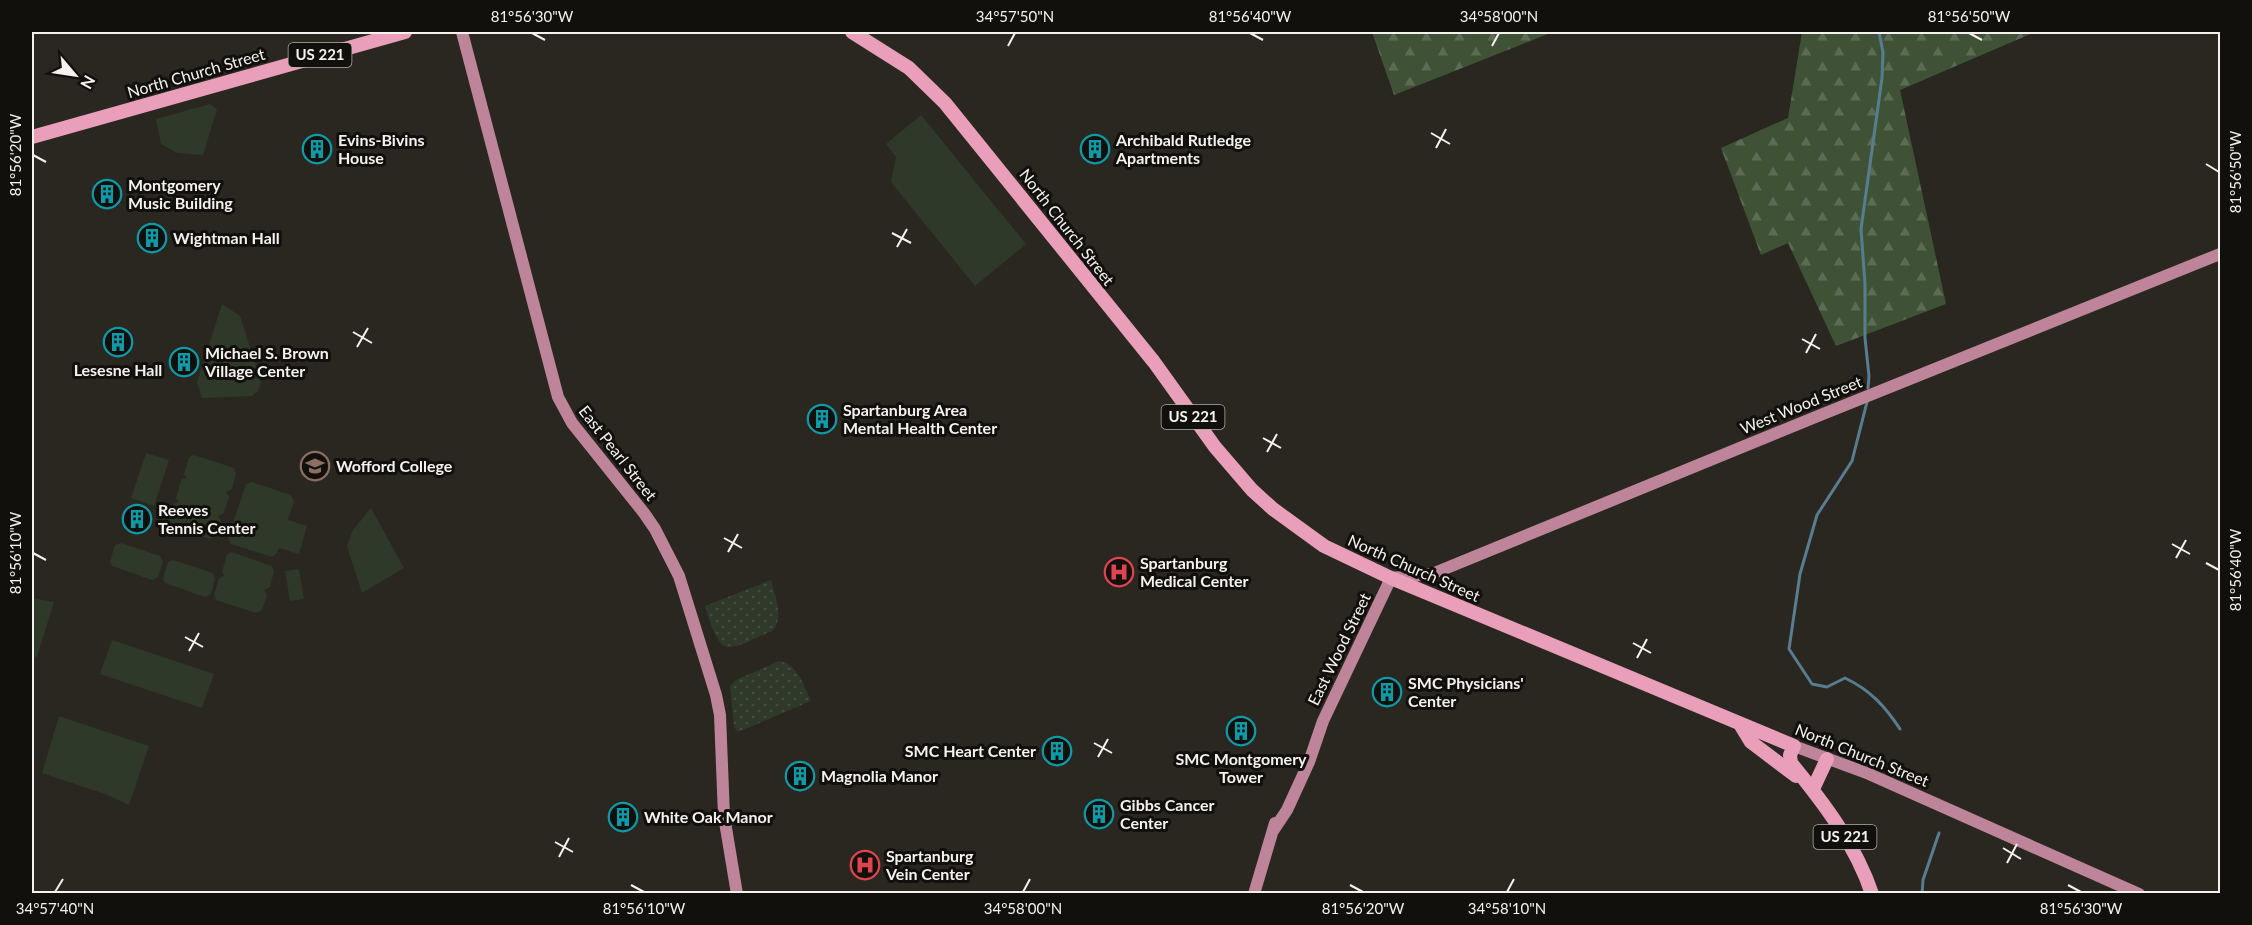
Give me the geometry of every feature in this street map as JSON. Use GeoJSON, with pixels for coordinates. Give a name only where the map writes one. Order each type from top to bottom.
{"type":"FeatureCollection","features":[{"type":"Feature","properties":{"kind":"main road","name":"North Church Street"},"geometry":{"type":"LineString","coordinates":[[32,137],[405,32]]}},
{"type":"Feature","properties":{"kind":"main road","name":"North Church Street"},"geometry":{"type":"LineString","coordinates":[[852,32],[909,68],[945,103],[1154,362],[1215,447],[1252,490],[1273,509],[1324,546],[1391,578],[1794,746]]}},
{"type":"Feature","properties":{"kind":"main road"},"geometry":{"type":"LineString","coordinates":[[1740,724],[1751,742],[1811,787],[1827,759]]}},
{"type":"Feature","properties":{"kind":"main road","name":"US 221"},"geometry":{"type":"LineString","coordinates":[[1794,746],[1790,755],[1791,763],[1811,787],[1852,849],[1867,877],[1872,894]]}},
{"type":"Feature","properties":{"kind":"street","name":"East Pearl Street"},"geometry":{"type":"LineString","coordinates":[[462,32],[558,398],[572,423],[655,529],[679,576],[711,673],[720,716],[723,816],[737,894]]}},
{"type":"Feature","properties":{"kind":"street","name":"West Wood Street"},"geometry":{"type":"LineString","coordinates":[[1391,578],[1432,574],[2220,254]]}},
{"type":"Feature","properties":{"kind":"street","name":"East Wood Street"},"geometry":{"type":"LineString","coordinates":[[1254,894],[1273,831],[1287,810],[1309,762],[1317,735],[1391,578]]}},
{"type":"Feature","properties":{"kind":"street","name":"North Church Street"},"geometry":{"type":"LineString","coordinates":[[1794,746],[1869,774],[2139,894]]}},
{"type":"Feature","properties":{"kind":"green space"},"geometry":{"type":"Polygon","coordinates":[[[1372,32],[1553,32],[1394,95],[1372,32]]]}},
{"type":"Feature","properties":{"kind":"green space"},"geometry":{"type":"Polygon","coordinates":[[[1802,32],[2035,32],[1900,90],[1946,304],[1836,346],[1788,243],[1761,255],[1721,148],[1788,118],[1802,32]]]}},
{"type":"Feature","properties":{"kind":"green space"},"geometry":{"type":"Polygon","coordinates":[[[210,104],[217,109],[203,155],[177,153],[161,144],[156,119],[210,104]]]}},
{"type":"Feature","properties":{"kind":"green space"},"geometry":{"type":"Polygon","coordinates":[[[921,115],[1026,244],[975,286],[891,182],[896,157],[886,144],[921,115]]]}},
{"type":"Feature","properties":{"kind":"green space"},"geometry":{"type":"Polygon","coordinates":[[[222,304],[240,316],[261,382],[258,391],[252,396],[202,398],[197,382],[222,304]]]}},
{"type":"Feature","properties":{"kind":"green space"},"geometry":{"type":"Polygon","coordinates":[[[146,453],[169,460],[154,506],[131,498],[146,453]]]}},
{"type":"Feature","properties":{"kind":"green space"},"geometry":{"type":"Polygon","coordinates":[[[194,455],[234,468],[236,474],[232,489],[226,492],[229,497],[224,513],[218,516],[221,521],[216,536],[210,539],[170,525],[168,521],[173,504],[178,502],[176,498],[181,480],[186,478],[184,474],[189,457],[194,455]]]}},
{"type":"Feature","properties":{"kind":"green space"},"geometry":{"type":"Polygon","coordinates":[[[252,482],[291,495],[294,501],[288,520],[307,526],[299,554],[279,548],[272,557],[231,544],[228,538],[246,484],[252,482]]]}},
{"type":"Feature","properties":{"kind":"green space"},"geometry":{"type":"Polygon","coordinates":[[[371,508],[404,568],[362,593],[347,546],[353,530],[371,508]]]}},
{"type":"Feature","properties":{"kind":"green space"},"geometry":{"type":"Polygon","coordinates":[[[121,543],[160,556],[163,562],[158,577],[152,580],[112,566],[110,562],[115,545],[121,543]]]}},
{"type":"Feature","properties":{"kind":"green space"},"geometry":{"type":"Polygon","coordinates":[[[232,552],[272,566],[274,571],[270,587],[264,590],[267,595],[262,610],[256,613],[216,600],[214,595],[219,578],[224,576],[222,572],[227,554],[232,552]]]}},
{"type":"Feature","properties":{"kind":"green space"},"geometry":{"type":"Polygon","coordinates":[[[173,560],[213,573],[215,579],[211,594],[205,597],[165,583],[163,579],[168,562],[173,560]]]}},
{"type":"Feature","properties":{"kind":"green space"},"geometry":{"type":"Polygon","coordinates":[[[299,569],[304,599],[290,601],[285,571],[299,569]]]}},
{"type":"Feature","properties":{"kind":"green space"},"geometry":{"type":"Polygon","coordinates":[[[771,580],[777,600],[776,626],[772,631],[744,644],[727,647],[721,643],[716,636],[705,606],[771,580]]]}},
{"type":"Feature","properties":{"kind":"green space"},"geometry":{"type":"Polygon","coordinates":[[[32,598],[54,602],[37,657],[32,656],[32,598]]]}},
{"type":"Feature","properties":{"kind":"green space"},"geometry":{"type":"Polygon","coordinates":[[[112,640],[214,674],[202,708],[100,674],[112,640]]]}},
{"type":"Feature","properties":{"kind":"green space"},"geometry":{"type":"Polygon","coordinates":[[[779,661],[786,663],[796,671],[811,701],[738,732],[734,727],[730,686],[736,680],[779,661]]]}},
{"type":"Feature","properties":{"kind":"green space"},"geometry":{"type":"Polygon","coordinates":[[[59,716],[149,746],[129,805],[105,794],[42,773],[59,716]]]}},
{"type":"Feature","properties":{"kind":"waterway"},"geometry":{"type":"LineString","coordinates":[[1868,388],[1861,229],[1882,78],[1883,52],[1879,32]]}},
{"type":"Feature","properties":{"kind":"waterway"},"geometry":{"type":"LineString","coordinates":[[1867,402],[1852,461],[1817,515],[1800,574],[1789,649],[1812,684],[1827,687],[1845,678],[1876,699],[1900,729]]}},
{"type":"Feature","properties":{"kind":"waterway"},"geometry":{"type":"LineString","coordinates":[[1922,894],[1923,880],[1939,833]]}},
{"type":"Feature","properties":{"kind":"place","name":"Evins-Bivins House"},"geometry":{"type":"Point","coordinates":[317,149]}},
{"type":"Feature","properties":{"kind":"place","name":"Archibald Rutledge Apartments"},"geometry":{"type":"Point","coordinates":[1095,149]}},
{"type":"Feature","properties":{"kind":"place","name":"Montgomery Music Building"},"geometry":{"type":"Point","coordinates":[107,194]}},
{"type":"Feature","properties":{"kind":"place","name":"Wightman Hall"},"geometry":{"type":"Point","coordinates":[152,238]}},
{"type":"Feature","properties":{"kind":"place","name":"Lesesne Hall"},"geometry":{"type":"Point","coordinates":[118,342]}},
{"type":"Feature","properties":{"kind":"place","name":"Michael S. Brown Village Center"},"geometry":{"type":"Point","coordinates":[184,362]}},
{"type":"Feature","properties":{"kind":"place","name":"Spartanburg Area Mental Health Center"},"geometry":{"type":"Point","coordinates":[822,419]}},
{"type":"Feature","properties":{"kind":"place","name":"Wofford College"},"geometry":{"type":"Point","coordinates":[315,466]}},
{"type":"Feature","properties":{"kind":"place","name":"Reeves Tennis Center"},"geometry":{"type":"Point","coordinates":[137,519]}},
{"type":"Feature","properties":{"kind":"place","name":"Spartanburg Medical Center"},"geometry":{"type":"Point","coordinates":[1119,572]}},
{"type":"Feature","properties":{"kind":"place","name":"SMC Physicians' Center"},"geometry":{"type":"Point","coordinates":[1387,692]}},
{"type":"Feature","properties":{"kind":"place","name":"SMC Montgomery Tower"},"geometry":{"type":"Point","coordinates":[1241,731]}},
{"type":"Feature","properties":{"kind":"place","name":"SMC Heart Center"},"geometry":{"type":"Point","coordinates":[1057,751]}},
{"type":"Feature","properties":{"kind":"place","name":"Magnolia Manor"},"geometry":{"type":"Point","coordinates":[800,776]}},
{"type":"Feature","properties":{"kind":"place","name":"Gibbs Cancer Center"},"geometry":{"type":"Point","coordinates":[1099,814]}},
{"type":"Feature","properties":{"kind":"place","name":"White Oak Manor"},"geometry":{"type":"Point","coordinates":[623,817]}},
{"type":"Feature","properties":{"kind":"place","name":"Spartanburg Vein Center"},"geometry":{"type":"Point","coordinates":[865,865]}}]}
